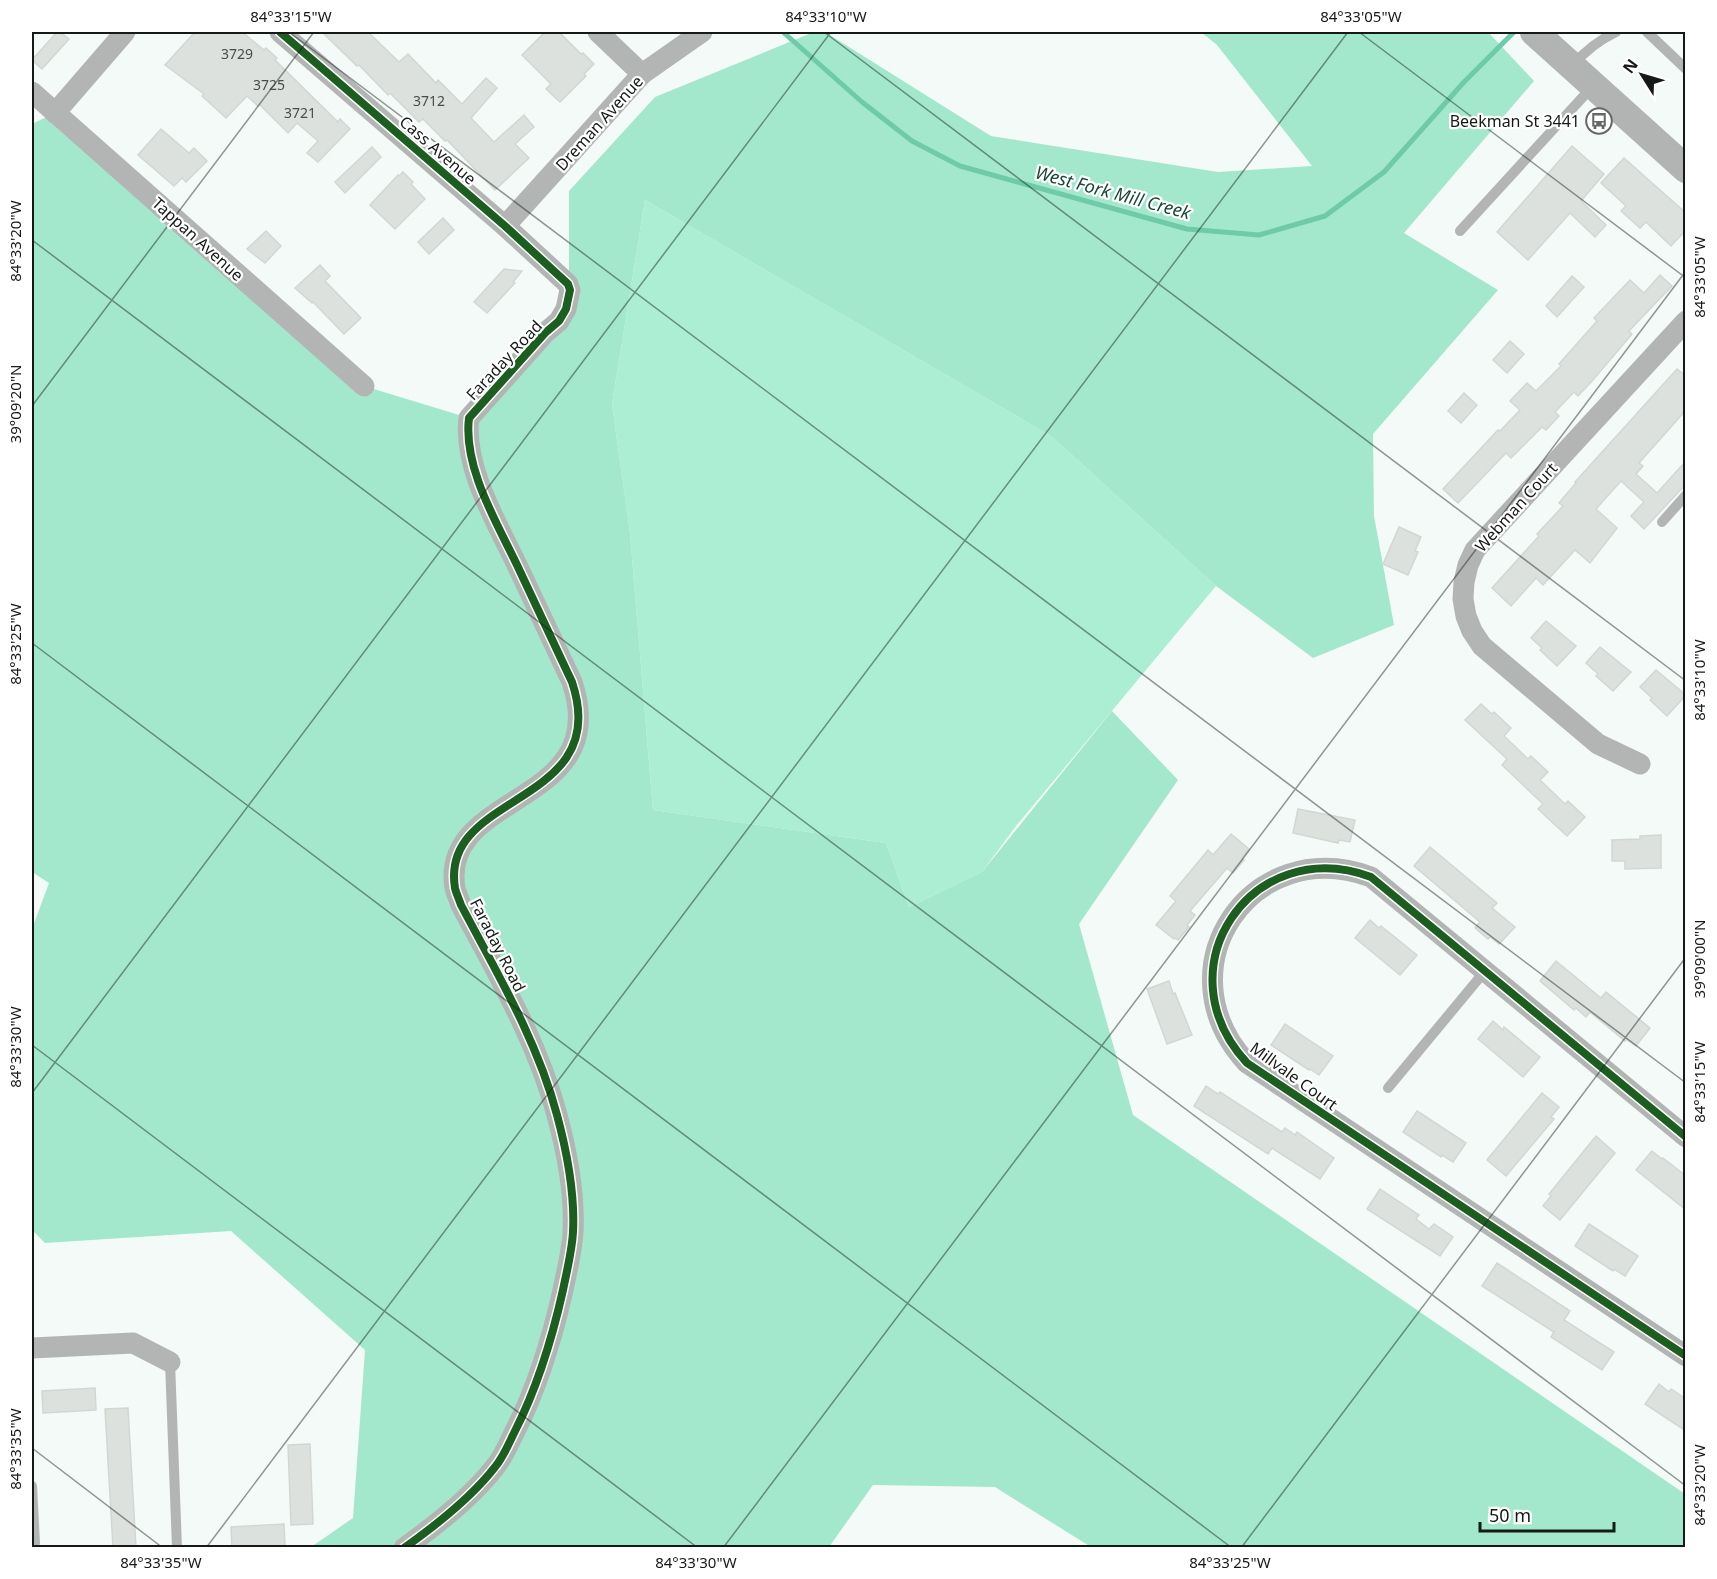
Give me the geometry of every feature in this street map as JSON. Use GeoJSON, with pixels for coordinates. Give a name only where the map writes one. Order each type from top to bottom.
{"type":"FeatureCollection","features":[{"type":"Feature","properties":{"kind":"main road"},"geometry":{"type":"LineString","coordinates":[[1542,39],[1686,169]]}},
{"type":"Feature","properties":{"kind":"street"},"geometry":{"type":"LineString","coordinates":[[55,112],[125,32]]}},
{"type":"Feature","properties":{"kind":"street","name":"Cass Avenue"},"geometry":{"type":"LineString","coordinates":[[280,32],[505,226],[568,284],[569,295]]}},
{"type":"Feature","properties":{"kind":"street"},"geometry":{"type":"LineString","coordinates":[[598,32],[642,74]]}},
{"type":"Feature","properties":{"kind":"street","name":"Dreman Avenue"},"geometry":{"type":"LineString","coordinates":[[505,226],[642,74],[694,37]]}},
{"type":"Feature","properties":{"kind":"street","name":"Tappan Avenue"},"geometry":{"type":"LineString","coordinates":[[32,92],[364,386]]}},
{"type":"Feature","properties":{"kind":"street","name":"Faraday Road"},"geometry":{"type":"LineString","coordinates":[[404,1548],[466,1497],[496,1467],[526,1408],[541,1370],[554,1330],[570,1257],[573,1198],[567,1156],[557,1114],[542,1066],[525,1027],[461,905],[455,888],[454,871],[458,854],[466,838],[478,826],[552,775],[573,748],[578,732],[578,698],[482,492],[467,433],[469,418],[545,333],[559,321],[566,309],[569,295]]}},
{"type":"Feature","properties":{"kind":"street","name":"Webman Court"},"geometry":{"type":"LineString","coordinates":[[1640,764],[1598,744],[1488,652],[1472,631],[1466,616],[1463,599],[1464,582],[1475,550],[1686,321]]}},
{"type":"Feature","properties":{"kind":"street","name":"Millvale Court"},"geometry":{"type":"LineString","coordinates":[[1686,1137],[1371,877],[1356,871],[1331,867],[1290,873],[1247,898],[1223,932],[1217,948],[1213,972],[1217,1014],[1227,1036],[1247,1063],[1686,1356]]}},
{"type":"Feature","properties":{"kind":"street"},"geometry":{"type":"LineString","coordinates":[[32,1348],[133,1343],[170,1362]]}},
{"type":"Feature","properties":{"kind":"lane"},"geometry":{"type":"LineString","coordinates":[[1572,66],[1585,51],[1616,32]]}},
{"type":"Feature","properties":{"kind":"lane"},"geometry":{"type":"LineString","coordinates":[[1647,32],[1686,69]]}},
{"type":"Feature","properties":{"kind":"lane"},"geometry":{"type":"LineString","coordinates":[[1460,231],[1594,85]]}},
{"type":"Feature","properties":{"kind":"lane"},"geometry":{"type":"LineString","coordinates":[[1662,522],[1686,495]]}},
{"type":"Feature","properties":{"kind":"lane"},"geometry":{"type":"LineString","coordinates":[[1388,1088],[1485,971]]}},
{"type":"Feature","properties":{"kind":"lane"},"geometry":{"type":"LineString","coordinates":[[170,1362],[177,1548]]}},
{"type":"Feature","properties":{"kind":"lane"},"geometry":{"type":"LineString","coordinates":[[32,1486],[35,1543]]}},
{"type":"Feature","properties":{"kind":"green space"},"geometry":{"type":"Polygon","coordinates":[[[814,32],[825,32],[991,136],[1218,172],[1312,166],[1217,45],[1201,32],[1488,32],[1534,81],[1404,233],[1498,290],[1373,434],[1374,516],[1394,625],[1313,658],[1216,586],[1051,436],[645,200],[612,404],[630,533],[653,810],[886,843],[909,907],[982,872],[1112,711],[1178,780],[1079,924],[1133,1115],[1685,1494],[1685,1547],[1091,1547],[995,1487],[873,1485],[829,1547],[311,1547],[353,1518],[365,1350],[231,1231],[45,1243],[32,1230],[32,929],[49,883],[32,872],[32,124],[55,113],[364,386],[469,418],[569,295],[569,191],[655,97],[814,32]]]}},
{"type":"Feature","properties":{"kind":"green space"},"geometry":{"type":"Polygon","coordinates":[[[645,200],[1051,436],[1216,586],[1016,826],[982,872],[909,907],[886,843],[653,810],[630,533],[612,404],[645,200]]]}},
{"type":"Feature","properties":{"kind":"building"},"geometry":{"type":"Polygon","coordinates":[[[57,32],[69,39],[42,69],[32,60],[57,32]]]}},
{"type":"Feature","properties":{"kind":"building"},"geometry":{"type":"Polygon","coordinates":[[[195,32],[242,32],[264,50],[266,48],[277,58],[275,60],[338,122],[340,119],[350,129],[318,162],[307,153],[318,141],[297,123],[288,133],[260,105],[258,106],[247,96],[226,118],[202,96],[204,94],[165,65],[195,32]]]}},
{"type":"Feature","properties":{"kind":"building"},"geometry":{"type":"Polygon","coordinates":[[[322,32],[368,32],[399,62],[408,54],[436,83],[438,80],[462,104],[486,78],[497,88],[471,118],[494,142],[524,115],[534,127],[515,144],[529,158],[495,190],[447,140],[445,141],[423,119],[419,122],[322,32]]]}},
{"type":"Feature","properties":{"kind":"building"},"geometry":{"type":"Polygon","coordinates":[[[545,32],[559,32],[594,64],[584,74],[586,76],[560,102],[546,89],[551,84],[522,55],[545,32]]]}},
{"type":"Feature","properties":{"kind":"building"},"geometry":{"type":"Polygon","coordinates":[[[161,129],[189,153],[194,148],[207,161],[186,182],[182,178],[174,186],[138,155],[161,129]]]}},
{"type":"Feature","properties":{"kind":"building"},"geometry":{"type":"Polygon","coordinates":[[[1572,146],[1604,174],[1581,201],[1606,225],[1595,237],[1570,213],[1528,260],[1497,232],[1572,146]]]}},
{"type":"Feature","properties":{"kind":"building"},"geometry":{"type":"Polygon","coordinates":[[[372,147],[381,157],[345,193],[335,182],[372,147]]]}},
{"type":"Feature","properties":{"kind":"building"},"geometry":{"type":"Polygon","coordinates":[[[1624,158],[1686,213],[1686,230],[1671,246],[1646,222],[1640,228],[1621,211],[1626,206],[1601,183],[1624,158]]]}},
{"type":"Feature","properties":{"kind":"building"},"geometry":{"type":"Polygon","coordinates":[[[403,172],[425,199],[395,229],[370,205],[403,172]]]}},
{"type":"Feature","properties":{"kind":"building"},"geometry":{"type":"Polygon","coordinates":[[[443,218],[454,230],[429,254],[418,242],[443,218]]]}},
{"type":"Feature","properties":{"kind":"building"},"geometry":{"type":"Polygon","coordinates":[[[266,231],[281,246],[265,263],[247,249],[266,231]]]}},
{"type":"Feature","properties":{"kind":"building"},"geometry":{"type":"Polygon","coordinates":[[[320,265],[330,276],[325,281],[361,318],[344,334],[313,302],[295,288],[320,265]]]}},
{"type":"Feature","properties":{"kind":"building"},"geometry":{"type":"Polygon","coordinates":[[[504,269],[522,271],[513,282],[515,283],[487,313],[474,302],[504,269]]]}},
{"type":"Feature","properties":{"kind":"building"},"geometry":{"type":"Polygon","coordinates":[[[1660,275],[1672,286],[1629,331],[1632,334],[1593,380],[1578,396],[1574,392],[1555,412],[1559,416],[1546,430],[1542,427],[1511,458],[1506,453],[1458,503],[1443,489],[1520,410],[1510,401],[1527,383],[1536,391],[1561,366],[1559,364],[1597,321],[1594,318],[1630,280],[1644,293],[1660,275]]]}},
{"type":"Feature","properties":{"kind":"building"},"geometry":{"type":"Polygon","coordinates":[[[1572,276],[1584,287],[1557,317],[1546,306],[1572,276]]]}},
{"type":"Feature","properties":{"kind":"building"},"geometry":{"type":"Polygon","coordinates":[[[1510,341],[1524,354],[1507,373],[1493,360],[1510,341]]]}},
{"type":"Feature","properties":{"kind":"building"},"geometry":{"type":"Polygon","coordinates":[[[1677,369],[1686,376],[1686,410],[1639,463],[1643,466],[1636,474],[1657,493],[1686,461],[1686,484],[1644,529],[1631,516],[1644,502],[1621,481],[1596,509],[1617,528],[1590,563],[1575,550],[1543,585],[1536,578],[1511,606],[1492,588],[1563,506],[1559,503],[1575,482],[1677,369]]]}},
{"type":"Feature","properties":{"kind":"building"},"geometry":{"type":"Polygon","coordinates":[[[1464,393],[1477,405],[1461,423],[1448,411],[1464,393]]]}},
{"type":"Feature","properties":{"kind":"building"},"geometry":{"type":"Polygon","coordinates":[[[1399,527],[1421,537],[1415,551],[1418,552],[1408,575],[1383,564],[1399,527]]]}},
{"type":"Feature","properties":{"kind":"building"},"geometry":{"type":"Polygon","coordinates":[[[1546,621],[1576,646],[1557,666],[1531,638],[1546,621]]]}},
{"type":"Feature","properties":{"kind":"building"},"geometry":{"type":"Polygon","coordinates":[[[1600,647],[1631,672],[1613,691],[1596,676],[1598,674],[1586,663],[1600,647]]]}},
{"type":"Feature","properties":{"kind":"building"},"geometry":{"type":"Polygon","coordinates":[[[1656,670],[1686,695],[1667,716],[1640,687],[1656,670]]]}},
{"type":"Feature","properties":{"kind":"building"},"geometry":{"type":"Polygon","coordinates":[[[1481,704],[1492,714],[1494,712],[1511,728],[1504,736],[1528,759],[1531,756],[1548,772],[1540,780],[1565,804],[1568,801],[1585,817],[1567,836],[1538,809],[1543,804],[1502,765],[1507,759],[1465,720],[1481,704]]]}},
{"type":"Feature","properties":{"kind":"building"},"geometry":{"type":"Polygon","coordinates":[[[1298,809],[1355,820],[1350,842],[1339,840],[1338,843],[1293,833],[1298,809]]]}},
{"type":"Feature","properties":{"kind":"building"},"geometry":{"type":"Polygon","coordinates":[[[1231,834],[1249,849],[1242,858],[1244,860],[1233,873],[1227,868],[1190,911],[1195,915],[1187,925],[1189,927],[1178,940],[1174,939],[1156,925],[1176,901],[1170,896],[1208,850],[1213,855],[1231,834]]]}},
{"type":"Feature","properties":{"kind":"building"},"geometry":{"type":"Polygon","coordinates":[[[1661,835],[1661,868],[1625,869],[1625,861],[1612,861],[1612,840],[1640,839],[1640,836],[1661,835]]]}},
{"type":"Feature","properties":{"kind":"building"},"geometry":{"type":"Polygon","coordinates":[[[1430,847],[1497,903],[1492,908],[1515,927],[1499,944],[1490,937],[1488,939],[1475,928],[1480,922],[1414,866],[1430,847]]]}},
{"type":"Feature","properties":{"kind":"building"},"geometry":{"type":"Polygon","coordinates":[[[1370,920],[1417,955],[1400,975],[1355,938],[1370,920]]]}},
{"type":"Feature","properties":{"kind":"building"},"geometry":{"type":"Polygon","coordinates":[[[1556,961],[1601,998],[1606,992],[1650,1028],[1636,1046],[1626,1039],[1625,1041],[1590,1012],[1586,1017],[1576,1008],[1574,1010],[1540,981],[1556,961]]]}},
{"type":"Feature","properties":{"kind":"building"},"geometry":{"type":"Polygon","coordinates":[[[1169,981],[1192,1035],[1167,1044],[1147,989],[1169,981]]]}},
{"type":"Feature","properties":{"kind":"building"},"geometry":{"type":"Polygon","coordinates":[[[1493,1021],[1503,1030],[1504,1027],[1540,1057],[1523,1077],[1478,1039],[1493,1021]]]}},
{"type":"Feature","properties":{"kind":"building"},"geometry":{"type":"Polygon","coordinates":[[[1285,1024],[1333,1056],[1319,1075],[1271,1045],[1285,1024]]]}},
{"type":"Feature","properties":{"kind":"building"},"geometry":{"type":"Polygon","coordinates":[[[1206,1086],[1218,1094],[1220,1092],[1282,1132],[1285,1128],[1295,1135],[1297,1132],[1334,1158],[1320,1179],[1272,1148],[1268,1154],[1194,1106],[1206,1086]]]}},
{"type":"Feature","properties":{"kind":"building"},"geometry":{"type":"Polygon","coordinates":[[[1542,1093],[1559,1107],[1551,1117],[1554,1119],[1506,1176],[1487,1160],[1542,1093]]]}},
{"type":"Feature","properties":{"kind":"building"},"geometry":{"type":"Polygon","coordinates":[[[1417,1111],[1466,1143],[1453,1162],[1442,1155],[1441,1157],[1403,1132],[1417,1111]]]}},
{"type":"Feature","properties":{"kind":"building"},"geometry":{"type":"Polygon","coordinates":[[[1596,1136],[1615,1153],[1560,1220],[1543,1206],[1551,1196],[1549,1194],[1596,1136]]]}},
{"type":"Feature","properties":{"kind":"building"},"geometry":{"type":"Polygon","coordinates":[[[1652,1151],[1686,1176],[1686,1210],[1636,1170],[1652,1151]]]}},
{"type":"Feature","properties":{"kind":"building"},"geometry":{"type":"Polygon","coordinates":[[[1380,1189],[1419,1215],[1416,1219],[1429,1229],[1434,1224],[1453,1237],[1440,1256],[1367,1209],[1380,1189]]]}},
{"type":"Feature","properties":{"kind":"building"},"geometry":{"type":"Polygon","coordinates":[[[1589,1224],[1638,1256],[1625,1276],[1614,1269],[1613,1271],[1575,1246],[1589,1224]]]}},
{"type":"Feature","properties":{"kind":"building"},"geometry":{"type":"Polygon","coordinates":[[[1497,1263],[1570,1311],[1564,1320],[1614,1352],[1602,1370],[1551,1337],[1554,1332],[1482,1286],[1497,1263]]]}},
{"type":"Feature","properties":{"kind":"building"},"geometry":{"type":"Polygon","coordinates":[[[1659,1384],[1669,1392],[1671,1389],[1686,1399],[1686,1431],[1645,1404],[1659,1384]]]}},
{"type":"Feature","properties":{"kind":"building"},"geometry":{"type":"Polygon","coordinates":[[[95,1388],[96,1410],[43,1413],[42,1391],[95,1388]]]}},
{"type":"Feature","properties":{"kind":"building"},"geometry":{"type":"Polygon","coordinates":[[[128,1408],[136,1548],[113,1548],[105,1409],[128,1408]]]}},
{"type":"Feature","properties":{"kind":"building"},"geometry":{"type":"Polygon","coordinates":[[[310,1444],[313,1524],[291,1525],[288,1445],[310,1444]]]}},
{"type":"Feature","properties":{"kind":"building"},"geometry":{"type":"Polygon","coordinates":[[[284,1524],[285,1546],[232,1548],[231,1527],[284,1524]]]}},
{"type":"Feature","properties":{"kind":"waterway","name":"West Fork Mill Creek"},"geometry":{"type":"LineString","coordinates":[[783,32],[862,102],[912,141],[960,166],[1187,229],[1259,235],[1325,216],[1384,172],[1464,82],[1514,32]]}},
{"type":"Feature","properties":{"kind":"cycle path"},"geometry":{"type":"LineString","coordinates":[[280,32],[505,226],[568,284],[570,290],[566,309],[559,321],[545,333],[469,418],[468,437],[476,474],[491,512],[572,682],[578,723],[569,753],[549,777],[472,832],[457,856],[455,888],[461,905],[527,1034],[549,1087],[570,1173],[573,1202],[572,1246],[559,1308],[544,1362],[531,1397],[504,1454],[464,1500],[404,1548]]}},
{"type":"Feature","properties":{"kind":"cycle path"},"geometry":{"type":"LineString","coordinates":[[1686,1137],[1371,877],[1328,869],[1289,874],[1256,892],[1231,918],[1216,951],[1213,988],[1222,1026],[1247,1063],[1686,1356]]}},
{"type":"Feature","properties":{"kind":"place","name":"Beekman St 3441"},"geometry":{"type":"Point","coordinates":[1599,121]}}]}
